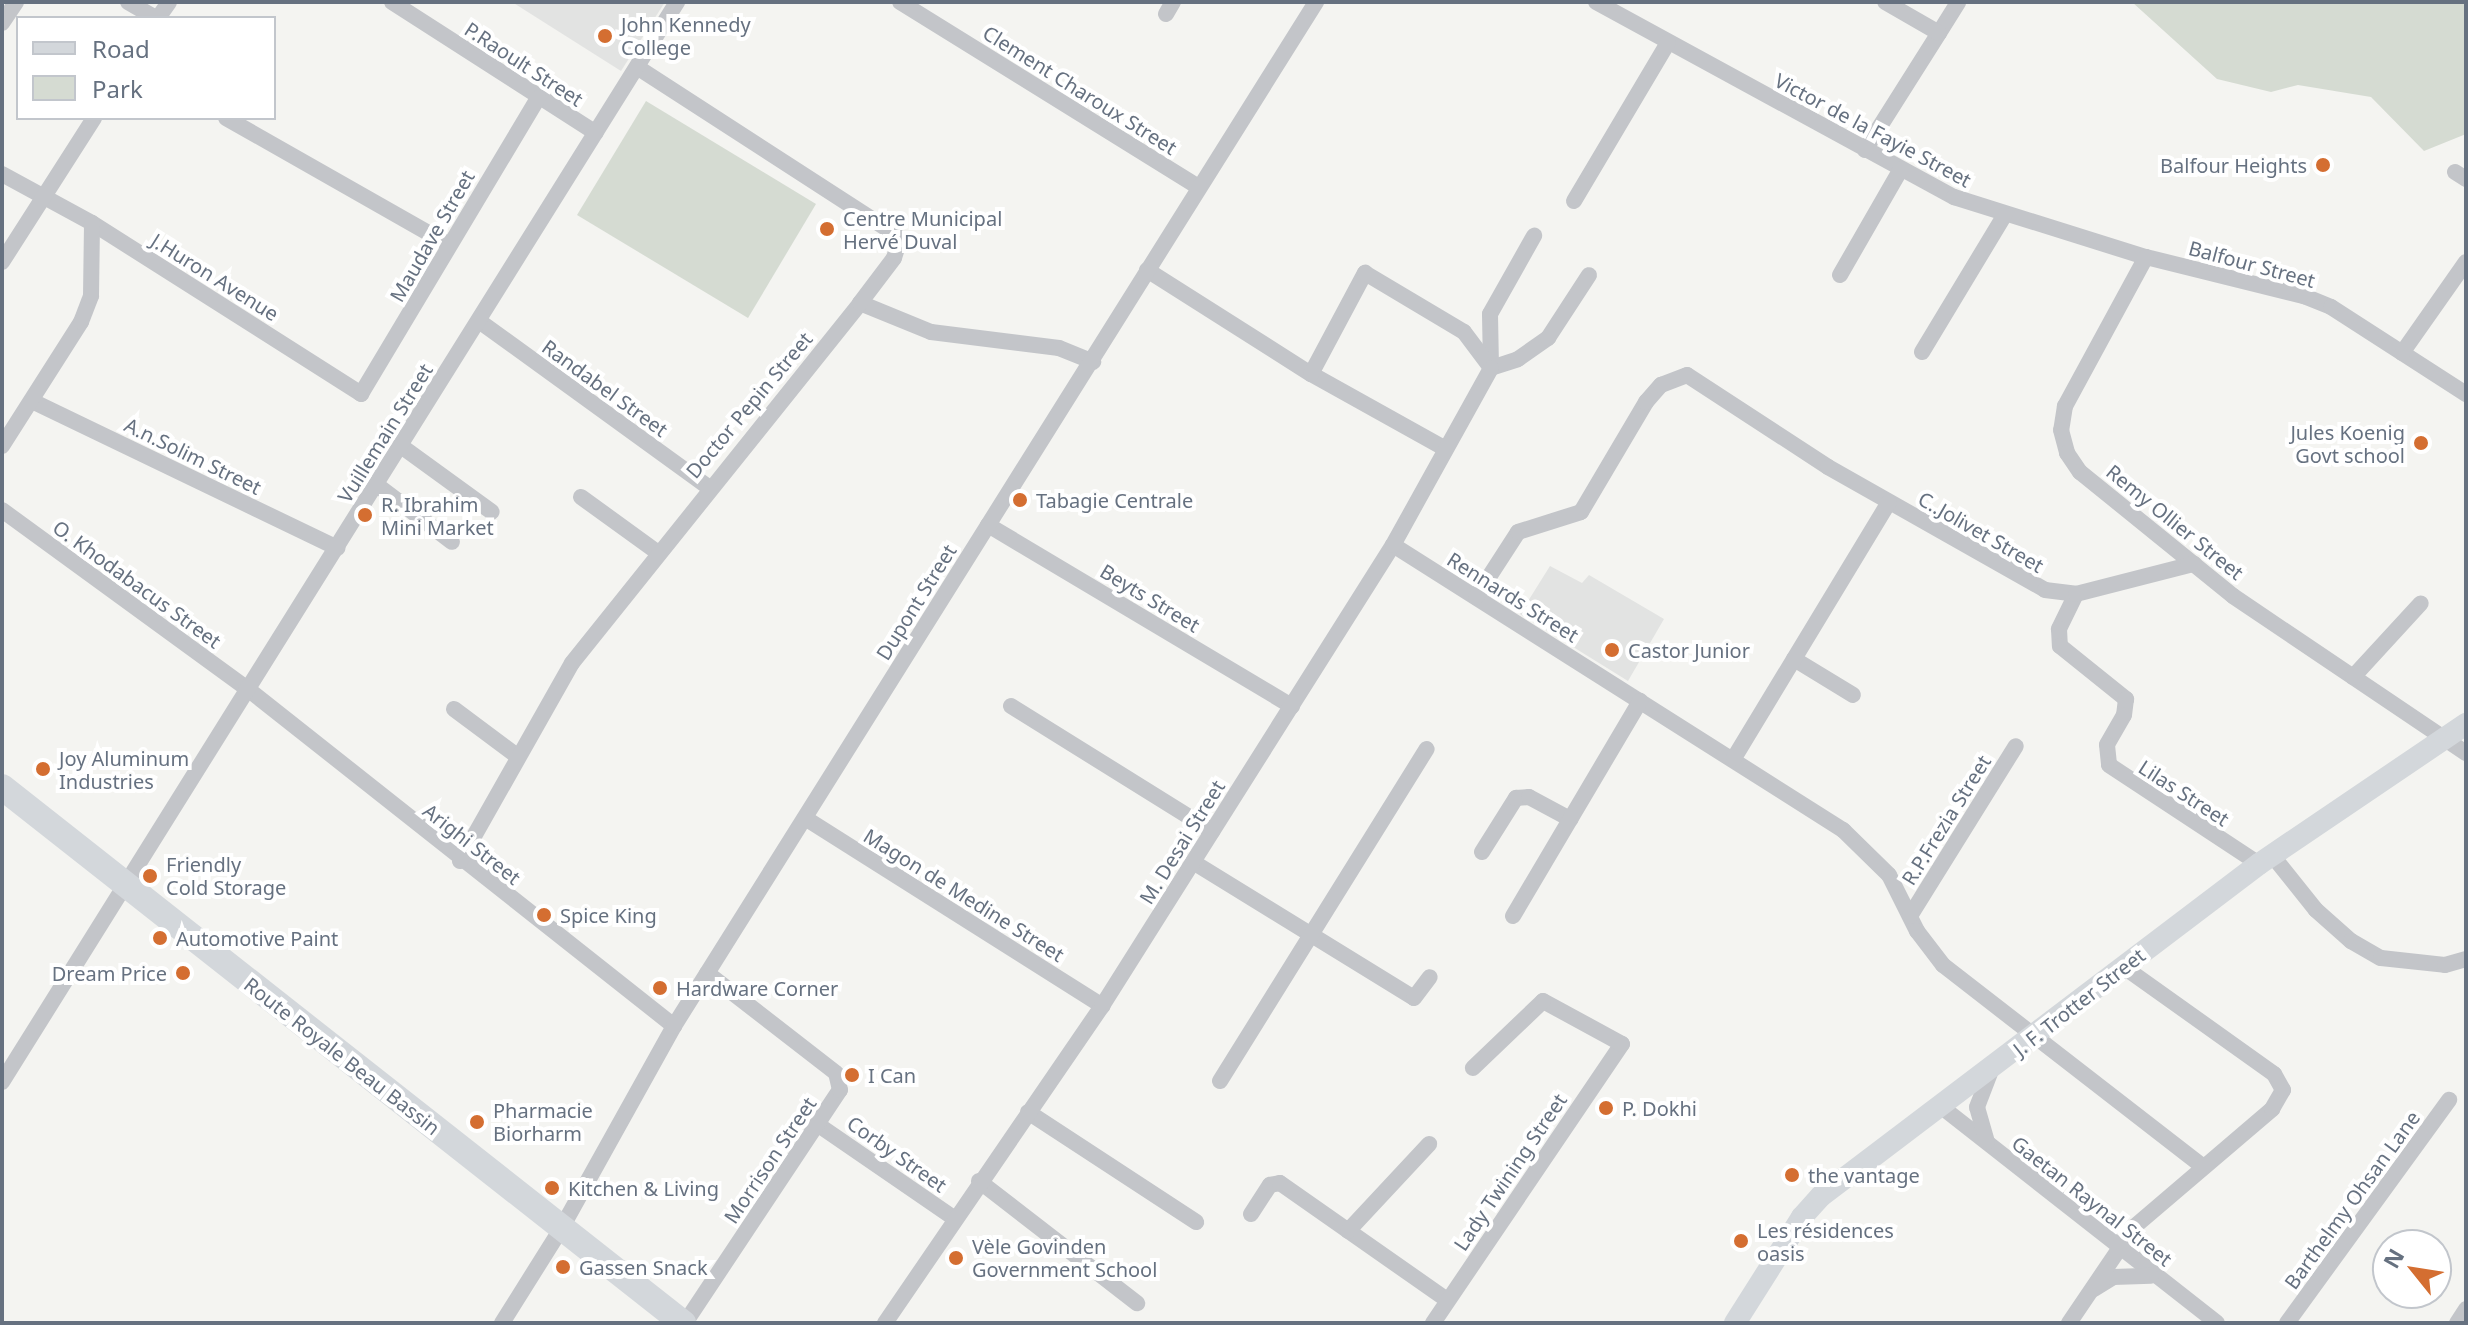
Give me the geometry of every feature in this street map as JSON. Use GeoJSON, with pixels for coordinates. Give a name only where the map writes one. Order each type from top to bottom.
{"type":"FeatureCollection","features":[{"type":"Feature","properties":{"kind":"main road","name":"Route Royale Beau Bassin"},"geometry":{"type":"LineString","coordinates":[[2,787],[684,1323]]}},
{"type":"Feature","properties":{"kind":"street"},"geometry":{"type":"LineString","coordinates":[[2,23],[16,2]]}},
{"type":"Feature","properties":{"kind":"street"},"geometry":{"type":"LineString","coordinates":[[128,2],[153,16]]}},
{"type":"Feature","properties":{"kind":"street","name":"P.Raoult Street"},"geometry":{"type":"LineString","coordinates":[[392,2],[596,133]]}},
{"type":"Feature","properties":{"kind":"street","name":"Vuillemain Street"},"geometry":{"type":"LineString","coordinates":[[2,1082],[677,2]]}},
{"type":"Feature","properties":{"kind":"street","name":"Clement Charoux Street"},"geometry":{"type":"LineString","coordinates":[[900,2],[1197,186]]}},
{"type":"Feature","properties":{"kind":"street","name":"Dupont Street"},"geometry":{"type":"LineString","coordinates":[[502,1323],[561,1229],[674,1026],[1093,362],[1197,186],[1316,2]]}},
{"type":"Feature","properties":{"kind":"street","name":"Victor de la Fayie Street"},"geometry":{"type":"LineString","coordinates":[[1596,2],[1901,169],[2004,216],[2146,257]]}},
{"type":"Feature","properties":{"kind":"street"},"geometry":{"type":"LineString","coordinates":[[1885,2],[1939,33]]}},
{"type":"Feature","properties":{"kind":"street"},"geometry":{"type":"LineString","coordinates":[[1865,150],[1958,2]]}},
{"type":"Feature","properties":{"kind":"street"},"geometry":{"type":"LineString","coordinates":[[1574,201],[1668,43]]}},
{"type":"Feature","properties":{"kind":"street","name":"Doctor Pepin Street"},"geometry":{"type":"LineString","coordinates":[[460,861],[572,663],[708,487],[894,258],[895,234],[637,67]]}},
{"type":"Feature","properties":{"kind":"street","name":"Maudave Street"},"geometry":{"type":"LineString","coordinates":[[361,394],[538,98]]}},
{"type":"Feature","properties":{"kind":"street"},"geometry":{"type":"LineString","coordinates":[[2,262],[93,120]]}},
{"type":"Feature","properties":{"kind":"street"},"geometry":{"type":"LineString","coordinates":[[230,120],[448,244]]}},
{"type":"Feature","properties":{"kind":"street"},"geometry":{"type":"LineString","coordinates":[[1840,275],[1901,169]]}},
{"type":"Feature","properties":{"kind":"street","name":"J.Huron Avenue"},"geometry":{"type":"LineString","coordinates":[[2,174],[92,223],[361,394]]}},
{"type":"Feature","properties":{"kind":"street"},"geometry":{"type":"LineString","coordinates":[[1922,352],[2004,216]]}},
{"type":"Feature","properties":{"kind":"street"},"geometry":{"type":"LineString","coordinates":[[2,446],[81,322],[91,296],[92,223]]}},
{"type":"Feature","properties":{"kind":"street"},"geometry":{"type":"LineString","coordinates":[[1491,368],[1490,314],[1534,236]]}},
{"type":"Feature","properties":{"kind":"street","name":"Balfour Street"},"geometry":{"type":"LineString","coordinates":[[2146,257],[2304,296],[2331,307],[2466,394]]}},
{"type":"Feature","properties":{"kind":"street","name":"Remy Ollier Street"},"geometry":{"type":"LineString","coordinates":[[2146,257],[2065,406],[2061,430],[2067,453],[2080,472],[2194,564],[2466,753]]}},
{"type":"Feature","properties":{"kind":"street"},"geometry":{"type":"LineString","coordinates":[[2402,353],[2466,262]]}},
{"type":"Feature","properties":{"kind":"street"},"geometry":{"type":"LineString","coordinates":[[1147,270],[1311,374],[1444,448]]}},
{"type":"Feature","properties":{"kind":"street"},"geometry":{"type":"LineString","coordinates":[[1311,374],[1365,273],[1464,332],[1491,368]]}},
{"type":"Feature","properties":{"kind":"street"},"geometry":{"type":"LineString","coordinates":[[1491,368],[1518,359],[1548,338],[1589,275]]}},
{"type":"Feature","properties":{"kind":"street"},"geometry":{"type":"LineString","coordinates":[[860,303],[931,332],[1059,348],[1093,362]]}},
{"type":"Feature","properties":{"kind":"street","name":"Randabel Street"},"geometry":{"type":"LineString","coordinates":[[479,321],[708,487]]}},
{"type":"Feature","properties":{"kind":"street","name":"M. Desai Street"},"geometry":{"type":"LineString","coordinates":[[885,1323],[979,1181],[1102,1006],[1393,545],[1491,368]]}},
{"type":"Feature","properties":{"kind":"street","name":"C..Jolivet Street"},"geometry":{"type":"LineString","coordinates":[[1476,597],[1518,532],[1581,512],[1646,402],[1661,385],[1687,375],[1889,502],[2028,584],[2076,594],[2194,564]]}},
{"type":"Feature","properties":{"kind":"street","name":"A.n.Solim Street"},"geometry":{"type":"LineString","coordinates":[[32,401],[337,548]]}},
{"type":"Feature","properties":{"kind":"street"},"geometry":{"type":"LineString","coordinates":[[401,446],[492,512]]}},
{"type":"Feature","properties":{"kind":"street"},"geometry":{"type":"LineString","coordinates":[[377,485],[452,542]]}},
{"type":"Feature","properties":{"kind":"street"},"geometry":{"type":"LineString","coordinates":[[581,497],[657,552]]}},
{"type":"Feature","properties":{"kind":"street"},"geometry":{"type":"LineString","coordinates":[[1734,758],[1889,502]]}},
{"type":"Feature","properties":{"kind":"street","name":"O. Khodabacus Street"},"geometry":{"type":"LineString","coordinates":[[2,510],[249,690]]}},
{"type":"Feature","properties":{"kind":"street","name":"Beyts Street"},"geometry":{"type":"LineString","coordinates":[[988,525],[1292,706]]}},
{"type":"Feature","properties":{"kind":"street","name":"Rennards Street"},"geometry":{"type":"LineString","coordinates":[[1393,545],[1734,758],[1869,852],[1943,965],[2203,1167]]}},
{"type":"Feature","properties":{"kind":"street","name":"Lilas Street"},"geometry":{"type":"LineString","coordinates":[[2076,594],[2059,629],[2060,646],[2126,699],[2124,715],[2107,745],[2109,765],[2265,860]]}},
{"type":"Feature","properties":{"kind":"street"},"geometry":{"type":"LineString","coordinates":[[2353,677],[2421,603]]}},
{"type":"Feature","properties":{"kind":"street"},"geometry":{"type":"LineString","coordinates":[[1794,659],[1853,695]]}},
{"type":"Feature","properties":{"kind":"street","name":"Arighi Street"},"geometry":{"type":"LineString","coordinates":[[249,690],[460,861],[674,1026]]}},
{"type":"Feature","properties":{"kind":"street"},"geometry":{"type":"LineString","coordinates":[[1513,916],[1640,701]]}},
{"type":"Feature","properties":{"kind":"street"},"geometry":{"type":"LineString","coordinates":[[1011,706],[1212,831]]}},
{"type":"Feature","properties":{"kind":"street"},"geometry":{"type":"LineString","coordinates":[[454,709],[517,756]]}},
{"type":"Feature","properties":{"kind":"street","name":"J. F. Trotter Street"},"geometry":{"type":"LineString","coordinates":[[1735,1323],[1802,1217],[1821,1196],[1943,1108],[2265,860],[2466,724]]}},
{"type":"Feature","properties":{"kind":"street","name":"R.P.Frezia Street"},"geometry":{"type":"LineString","coordinates":[[1910,916],[2016,746]]}},
{"type":"Feature","properties":{"kind":"street"},"geometry":{"type":"LineString","coordinates":[[1220,1081],[1309,932],[1427,749]]}},
{"type":"Feature","properties":{"kind":"street"},"geometry":{"type":"LineString","coordinates":[[1482,852],[1516,798],[1529,797],[1570,819]]}},
{"type":"Feature","properties":{"kind":"street","name":"Magon de Medine Street"},"geometry":{"type":"LineString","coordinates":[[805,818],[1102,1006]]}},
{"type":"Feature","properties":{"kind":"street"},"geometry":{"type":"LineString","coordinates":[[2265,860],[2351,941],[2381,958],[2445,965],[2466,959]]}},
{"type":"Feature","properties":{"kind":"street"},"geometry":{"type":"LineString","coordinates":[[1193,862],[1414,998],[1430,977]]}},
{"type":"Feature","properties":{"kind":"street"},"geometry":{"type":"LineString","coordinates":[[2069,1323],[2116,1248],[2203,1167],[2272,1109],[2283,1090],[2274,1074],[2124,967]]}},
{"type":"Feature","properties":{"kind":"street","name":"Morrison Street"},"geometry":{"type":"LineString","coordinates":[[684,1323],[840,1090],[836,1073],[707,973]]}},
{"type":"Feature","properties":{"kind":"street","name":"Lady Twining Street"},"geometry":{"type":"LineString","coordinates":[[1433,1323],[1622,1044],[1543,1001],[1473,1068]]}},
{"type":"Feature","properties":{"kind":"street"},"geometry":{"type":"LineString","coordinates":[[1987,1143],[1977,1107],[1991,1070]]}},
{"type":"Feature","properties":{"kind":"street","name":"Barthelmy Ohsan Lane"},"geometry":{"type":"LineString","coordinates":[[2287,1323],[2449,1100]]}},
{"type":"Feature","properties":{"kind":"street","name":"Gaetan Raynal Street"},"geometry":{"type":"LineString","coordinates":[[1943,1108],[2116,1248],[2217,1323]]}},
{"type":"Feature","properties":{"kind":"street"},"geometry":{"type":"LineString","coordinates":[[1028,1112],[1196,1222]]}},
{"type":"Feature","properties":{"kind":"street","name":"Corby Street"},"geometry":{"type":"LineString","coordinates":[[817,1124],[954,1218]]}},
{"type":"Feature","properties":{"kind":"street"},"geometry":{"type":"LineString","coordinates":[[1348,1231],[1429,1144]]}},
{"type":"Feature","properties":{"kind":"street"},"geometry":{"type":"LineString","coordinates":[[979,1181],[1137,1303]]}},
{"type":"Feature","properties":{"kind":"street"},"geometry":{"type":"LineString","coordinates":[[1251,1214],[1270,1185],[1280,1183],[1447,1300]]}},
{"type":"Feature","properties":{"kind":"street"},"geometry":{"type":"LineString","coordinates":[[2085,1297],[2113,1277],[2156,1278]]}},
{"type":"Feature","properties":{"kind":"street"},"geometry":{"type":"LineString","coordinates":[[2457,1323],[2466,1309]]}},
{"type":"Feature","properties":{"kind":"shaded area","name":"John Kennedy College"},"geometry":{"type":"Polygon","coordinates":[[[512,2],[665,2],[621,71],[512,2]]]}},
{"type":"Feature","properties":{"kind":"shaded area","name":"Castor Junior"},"geometry":{"type":"Polygon","coordinates":[[[1550,566],[1582,583],[1589,575],[1664,619],[1628,681],[1520,614],[1550,566]]]}},
{"type":"Feature","properties":{"kind":"green space"},"geometry":{"type":"Polygon","coordinates":[[[2132,2],[2466,2],[2466,134],[2424,151],[2371,97],[2298,85],[2271,92],[2217,79],[2132,2]]]}},
{"type":"Feature","properties":{"kind":"green space"},"geometry":{"type":"Polygon","coordinates":[[[646,101],[816,204],[748,318],[577,215],[646,101]]]}},
{"type":"Feature","properties":{"kind":"place","name":"John Kennedy College"},"geometry":{"type":"Point","coordinates":[605,36]}},
{"type":"Feature","properties":{"kind":"place","name":"Balfour Heights"},"geometry":{"type":"Point","coordinates":[2323,165]}},
{"type":"Feature","properties":{"kind":"place","name":"Centre Municipal Hervé Duval"},"geometry":{"type":"Point","coordinates":[827,229]}},
{"type":"Feature","properties":{"kind":"place","name":"Jules Koenig Govt school"},"geometry":{"type":"Point","coordinates":[2421,443]}},
{"type":"Feature","properties":{"kind":"place","name":"Tabagie Centrale"},"geometry":{"type":"Point","coordinates":[1020,500]}},
{"type":"Feature","properties":{"kind":"place","name":"R. Ibrahim Mini Market"},"geometry":{"type":"Point","coordinates":[365,515]}},
{"type":"Feature","properties":{"kind":"place","name":"Castor Junior"},"geometry":{"type":"Point","coordinates":[1612,650]}},
{"type":"Feature","properties":{"kind":"place","name":"Joy Aluminum Industries"},"geometry":{"type":"Point","coordinates":[43,769]}},
{"type":"Feature","properties":{"kind":"place","name":"Friendly Cold Storage"},"geometry":{"type":"Point","coordinates":[150,876]}},
{"type":"Feature","properties":{"kind":"place","name":"Spice King"},"geometry":{"type":"Point","coordinates":[544,915]}},
{"type":"Feature","properties":{"kind":"place","name":"Automotive Paint"},"geometry":{"type":"Point","coordinates":[160,938]}},
{"type":"Feature","properties":{"kind":"place","name":"Dream Price"},"geometry":{"type":"Point","coordinates":[183,973]}},
{"type":"Feature","properties":{"kind":"place","name":"Hardware Corner"},"geometry":{"type":"Point","coordinates":[660,988]}},
{"type":"Feature","properties":{"kind":"place","name":"I Can"},"geometry":{"type":"Point","coordinates":[852,1075]}},
{"type":"Feature","properties":{"kind":"place","name":"P. Dokhi"},"geometry":{"type":"Point","coordinates":[1606,1108]}},
{"type":"Feature","properties":{"kind":"place","name":"Pharmacie Biorharm"},"geometry":{"type":"Point","coordinates":[477,1122]}},
{"type":"Feature","properties":{"kind":"place","name":"the vantage"},"geometry":{"type":"Point","coordinates":[1792,1175]}},
{"type":"Feature","properties":{"kind":"place","name":"Kitchen & Living"},"geometry":{"type":"Point","coordinates":[552,1188]}},
{"type":"Feature","properties":{"kind":"place","name":"Les résidences oasis"},"geometry":{"type":"Point","coordinates":[1741,1241]}},
{"type":"Feature","properties":{"kind":"place","name":"Vèle Govinden Government School"},"geometry":{"type":"Point","coordinates":[956,1258]}},
{"type":"Feature","properties":{"kind":"place","name":"Gassen Snack"},"geometry":{"type":"Point","coordinates":[563,1267]}}]}
